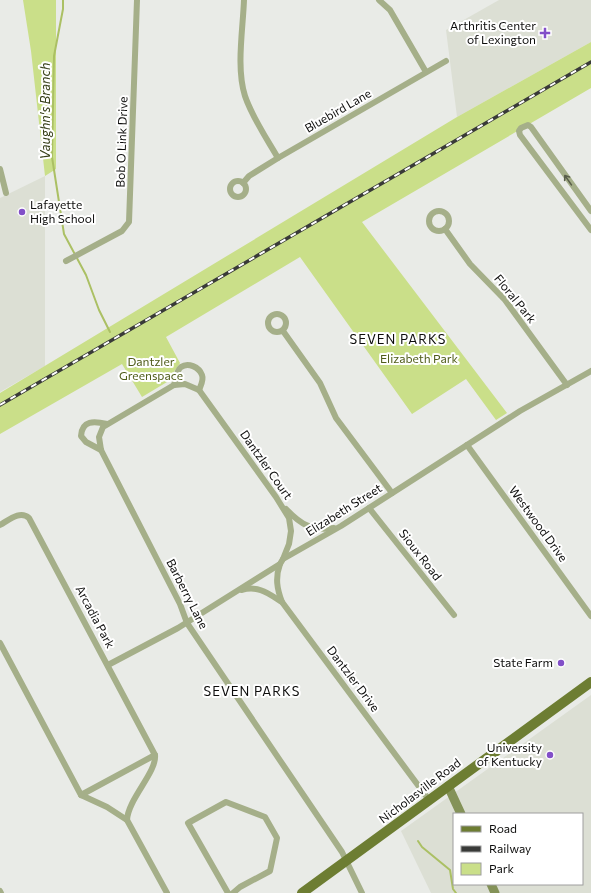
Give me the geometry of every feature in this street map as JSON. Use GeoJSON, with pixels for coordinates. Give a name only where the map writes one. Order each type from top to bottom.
{"type":"FeatureCollection","features":[{"type":"Feature","properties":{"kind":"main road","name":"Nicholasville Road"},"geometry":{"type":"LineString","coordinates":[[302,893],[591,682]]}},
{"type":"Feature","properties":{"kind":"main road"},"geometry":{"type":"LineString","coordinates":[[448,786],[461,813]]}},
{"type":"Feature","properties":{"kind":"street","name":"Bob O Link Drive"},"geometry":{"type":"LineString","coordinates":[[66,261],[122,231],[129,222],[137,0]]}},
{"type":"Feature","properties":{"kind":"street"},"geometry":{"type":"LineString","coordinates":[[244,0],[241,67],[244,94],[250,108],[278,158]]}},
{"type":"Feature","properties":{"kind":"street"},"geometry":{"type":"LineString","coordinates":[[379,0],[390,10],[426,72]]}},
{"type":"Feature","properties":{"kind":"street","name":"Bluebird Lane"},"geometry":{"type":"LineString","coordinates":[[243,183],[250,176],[278,158],[446,61]]}},
{"type":"Feature","properties":{"kind":"street"},"geometry":{"type":"LineString","coordinates":[[590,226],[520,135],[519,131],[521,128],[528,125],[531,127],[591,212]]}},
{"type":"Feature","properties":{"kind":"street"},"geometry":{"type":"LineString","coordinates":[[0,168],[6,193]]}},
{"type":"Feature","properties":{"kind":"street","name":"Floral Park"},"geometry":{"type":"LineString","coordinates":[[445,229],[470,264],[505,300],[567,385]]}},
{"type":"Feature","properties":{"kind":"street"},"geometry":{"type":"LineString","coordinates":[[283,331],[320,383],[336,418],[392,493]]}},
{"type":"Feature","properties":{"kind":"street"},"geometry":{"type":"LineString","coordinates":[[101,450],[100,434],[107,424],[174,385],[185,384],[198,390],[203,380],[202,375],[199,370],[192,366],[185,365],[181,367],[178,372],[174,385]]}},
{"type":"Feature","properties":{"kind":"street","name":"Elizabeth Street"},"geometry":{"type":"LineString","coordinates":[[108,665],[187,623],[520,411],[591,371]]}},
{"type":"Feature","properties":{"kind":"street","name":"Dantzler Court"},"geometry":{"type":"LineString","coordinates":[[198,390],[276,497],[289,518],[291,531],[289,544],[281,562]]}},
{"type":"Feature","properties":{"kind":"street"},"geometry":{"type":"LineString","coordinates":[[101,450],[86,442],[81,436],[81,430],[86,423],[94,421],[107,424]]}},
{"type":"Feature","properties":{"kind":"street","name":"Westwood Drive"},"geometry":{"type":"LineString","coordinates":[[467,445],[591,616]]}},
{"type":"Feature","properties":{"kind":"street","name":"Barberry Lane"},"geometry":{"type":"LineString","coordinates":[[101,450],[180,604],[187,623],[347,861],[362,893]]}},
{"type":"Feature","properties":{"kind":"street"},"geometry":{"type":"LineString","coordinates":[[276,497],[296,520],[320,530],[337,528]]}},
{"type":"Feature","properties":{"kind":"street","name":"Sioux Road"},"geometry":{"type":"LineString","coordinates":[[369,508],[454,616]]}},
{"type":"Feature","properties":{"kind":"street","name":"Arcadia Park"},"geometry":{"type":"LineString","coordinates":[[0,524],[18,515],[24,515],[29,518],[155,755]]}},
{"type":"Feature","properties":{"kind":"street","name":"Dantzler Drive"},"geometry":{"type":"LineString","coordinates":[[281,562],[277,571],[276,586],[282,602],[429,800]]}},
{"type":"Feature","properties":{"kind":"street"},"geometry":{"type":"LineString","coordinates":[[234,592],[248,588],[259,589],[282,602]]}},
{"type":"Feature","properties":{"kind":"street"},"geometry":{"type":"LineString","coordinates":[[0,643],[81,795],[127,820],[167,893]]}},
{"type":"Feature","properties":{"kind":"street"},"geometry":{"type":"LineString","coordinates":[[81,795],[155,755]]}},
{"type":"Feature","properties":{"kind":"street"},"geometry":{"type":"LineString","coordinates":[[127,820],[130,807],[151,769],[155,755]]}},
{"type":"Feature","properties":{"kind":"street"},"geometry":{"type":"LineString","coordinates":[[228,893],[188,823],[226,802],[265,818],[277,838],[270,871],[240,887],[233,893]]}},
{"type":"Feature","properties":{"kind":"shaded area"},"geometry":{"type":"Polygon","coordinates":[[[499,0],[591,0],[591,42],[457,117],[446,30],[499,0]]]}},
{"type":"Feature","properties":{"kind":"shaded area"},"geometry":{"type":"Polygon","coordinates":[[[45,176],[45,366],[0,392],[0,198],[45,176]]]}},
{"type":"Feature","properties":{"kind":"shaded area","name":"University of Kentucky"},"geometry":{"type":"Polygon","coordinates":[[[591,695],[591,893],[431,893],[401,831],[591,695]]]}},
{"type":"Feature","properties":{"kind":"green space"},"geometry":{"type":"Polygon","coordinates":[[[23,0],[56,0],[56,169],[45,176],[31,51],[23,0]]]}},
{"type":"Feature","properties":{"kind":"green space"},"geometry":{"type":"Polygon","coordinates":[[[591,42],[591,88],[362,222],[507,413],[496,420],[466,379],[412,414],[300,257],[166,337],[180,363],[167,382],[142,397],[122,364],[0,434],[0,393],[457,117],[591,42]]]}},
{"type":"Feature","properties":{"kind":"waterway","name":"Vaughn's Branch"},"geometry":{"type":"LineString","coordinates":[[63,0],[63,9],[54,56],[52,157],[64,234],[86,275],[99,310],[110,332]]}},
{"type":"Feature","properties":{"kind":"waterway","name":"Vaughn's Branch"},"geometry":{"type":"LineString","coordinates":[[418,841],[422,847],[450,870],[453,889],[456,893]]}},
{"type":"Feature","properties":{"kind":"railway"},"geometry":{"type":"LineString","coordinates":[[0,405],[591,62]]}},
{"type":"Feature","properties":{"kind":"place","name":"Arthritis Center of Lexington"},"geometry":{"type":"Point","coordinates":[545,33]}},
{"type":"Feature","properties":{"kind":"place","name":"Lafayette High School"},"geometry":{"type":"Point","coordinates":[22,212]}},
{"type":"Feature","properties":{"kind":"place","name":"State Farm"},"geometry":{"type":"Point","coordinates":[561,663]}},
{"type":"Feature","properties":{"kind":"place","name":"University of Kentucky"},"geometry":{"type":"Point","coordinates":[550,755]}},
{"type":"Feature","properties":{"kind":"district","name":"SEVEN PARKS"},"geometry":{"type":"Point","coordinates":[398,339]}},
{"type":"Feature","properties":{"kind":"district","name":"SEVEN PARKS"},"geometry":{"type":"Point","coordinates":[252,691]}},
{"type":"Feature","properties":{"kind":"park label","name":"Elizabeth Park"},"geometry":{"type":"Point","coordinates":[419,359]}},
{"type":"Feature","properties":{"kind":"park label","name":"Dantzler Greenspace"},"geometry":{"type":"Point","coordinates":[151,369]}}]}
